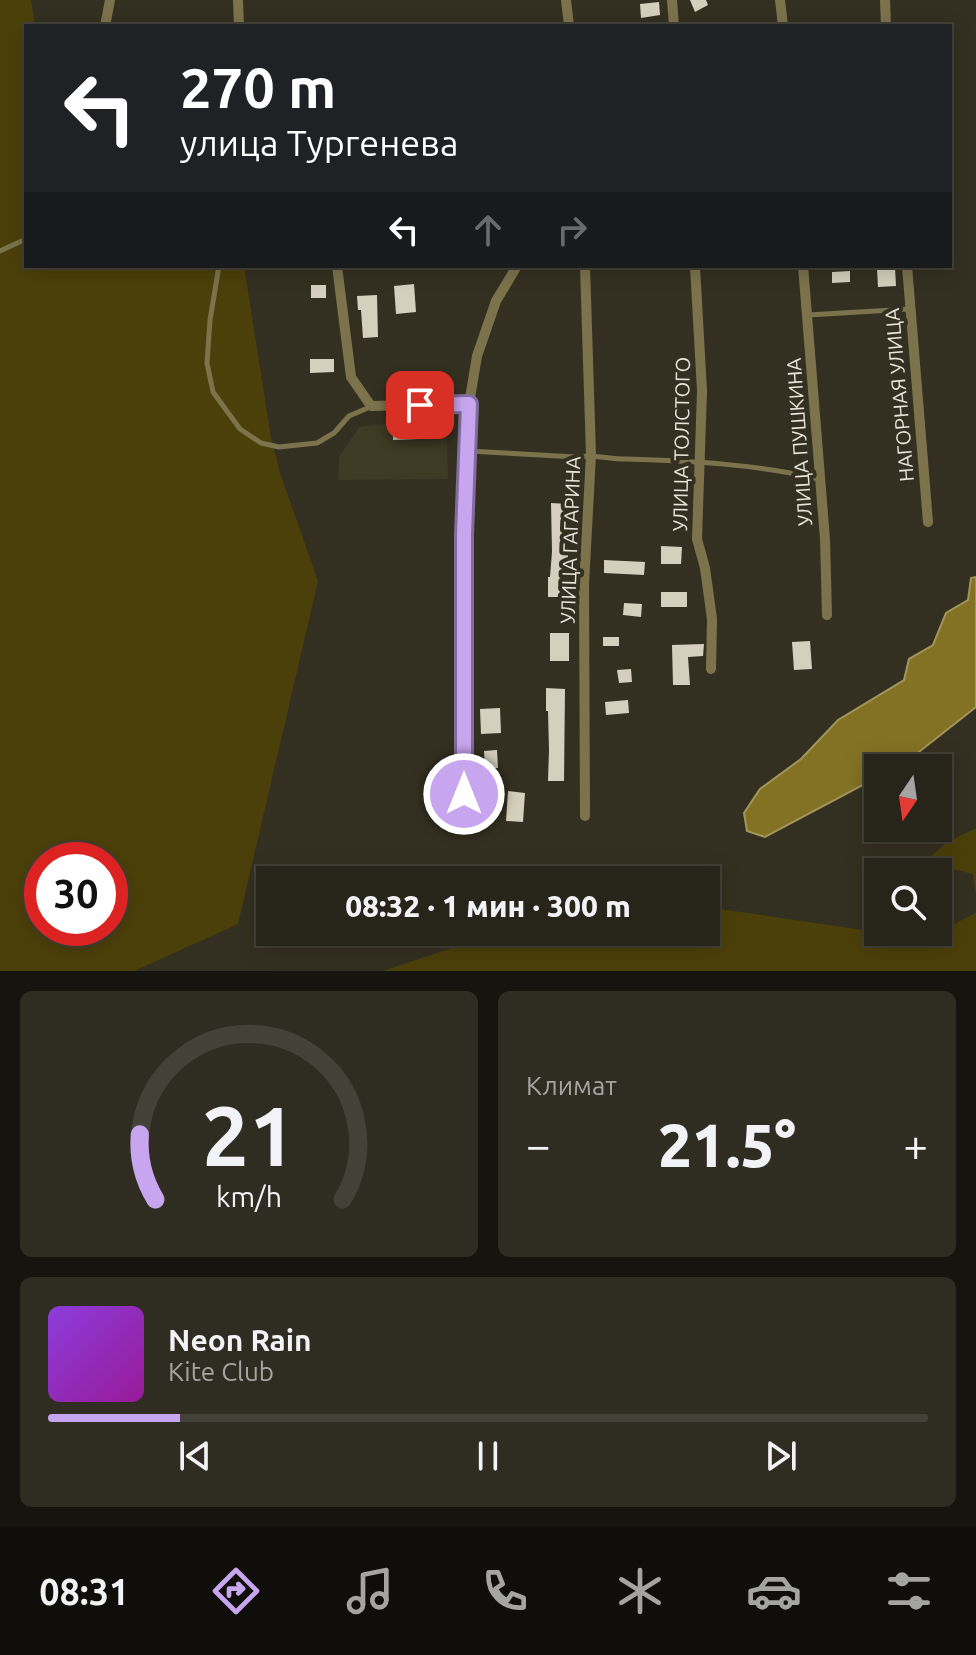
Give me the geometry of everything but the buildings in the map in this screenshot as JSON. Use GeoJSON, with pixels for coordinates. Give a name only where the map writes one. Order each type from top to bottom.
{"type":"FeatureCollection","features":[{"type":"Feature","properties":{"kind":"street"},"geometry":{"type":"LineString","coordinates":[[105,24],[110,0]]}},
{"type":"Feature","properties":{"kind":"street"},"geometry":{"type":"LineString","coordinates":[[238,0],[239,24]]}},
{"type":"Feature","properties":{"kind":"street"},"geometry":{"type":"LineString","coordinates":[[566,0],[569,24]]}},
{"type":"Feature","properties":{"kind":"street"},"geometry":{"type":"LineString","coordinates":[[672,0],[674,24]]}},
{"type":"Feature","properties":{"kind":"street"},"geometry":{"type":"LineString","coordinates":[[780,0],[783,24]]}},
{"type":"Feature","properties":{"kind":"street"},"geometry":{"type":"LineString","coordinates":[[885,0],[886,24]]}},
{"type":"Feature","properties":{"kind":"street"},"geometry":{"type":"LineString","coordinates":[[337,268],[351,377],[371,406],[469,404]]}},
{"type":"Feature","properties":{"kind":"street"},"geometry":{"type":"LineString","coordinates":[[464,823],[464,534],[469,404],[477,356],[496,301],[516,268]]}},
{"type":"Feature","properties":{"kind":"street","name":"УЛИЦА ГАГАРИНА"},"geometry":{"type":"LineString","coordinates":[[585,268],[591,455],[584,584],[585,816]]}},
{"type":"Feature","properties":{"kind":"street","name":"УЛИЦА ТОЛСТОГО"},"geometry":{"type":"LineString","coordinates":[[695,268],[702,391],[697,539],[705,568],[712,619],[711,669]]}},
{"type":"Feature","properties":{"kind":"street","name":"УЛИЦА ПУШКИНА"},"geometry":{"type":"LineString","coordinates":[[803,268],[825,539],[827,615]]}},
{"type":"Feature","properties":{"kind":"street","name":"НАГОРНАЯ УЛИЦА"},"geometry":{"type":"LineString","coordinates":[[907,268],[928,522]]}},
{"type":"Feature","properties":{"kind":"lane"},"geometry":{"type":"LineString","coordinates":[[0,251],[24,240]]}},
{"type":"Feature","properties":{"kind":"lane"},"geometry":{"type":"LineString","coordinates":[[219,268],[207,363],[213,392],[240,429],[261,443],[279,447],[317,443],[334,433],[349,416],[371,406]]}},
{"type":"Feature","properties":{"kind":"lane"},"geometry":{"type":"LineString","coordinates":[[807,315],[911,309]]}},
{"type":"Feature","properties":{"kind":"lane"},"geometry":{"type":"LineString","coordinates":[[468,451],[699,461],[820,479]]}},
{"type":"Feature","properties":{"kind":"shaded area"},"geometry":{"type":"Polygon","coordinates":[[[0,0],[31,0],[35,24],[24,24],[24,268],[244,268],[271,438],[318,581],[238,924],[134,971],[0,971],[0,0]]]}},
{"type":"Feature","properties":{"kind":"shaded area"},"geometry":{"type":"Polygon","coordinates":[[[419,419],[446,424],[448,479],[338,480],[339,457],[359,427],[419,419]]]}},
{"type":"Feature","properties":{"kind":"shaded area"},"geometry":{"type":"Polygon","coordinates":[[[976,577],[976,707],[916,754],[864,754],[864,784],[765,837],[747,831],[744,813],[760,789],[801,759],[838,720],[904,680],[909,659],[933,645],[946,613],[968,600],[971,578],[976,577]]]}},
{"type":"Feature","properties":{"kind":"shaded area"},"geometry":{"type":"Polygon","coordinates":[[[976,828],[976,894],[973,874],[952,869],[952,858],[929,858],[952,840],[976,828]]]}},
{"type":"Feature","properties":{"kind":"shaded area"},"geometry":{"type":"Polygon","coordinates":[[[720,909],[864,930],[864,946],[952,946],[952,925],[976,913],[976,971],[383,971],[458,946],[720,946],[720,909]]]}},
{"type":"Feature","properties":{"kind":"route"},"geometry":{"type":"LineString","coordinates":[[420,405],[469,404],[464,534],[464,794]]}}]}
